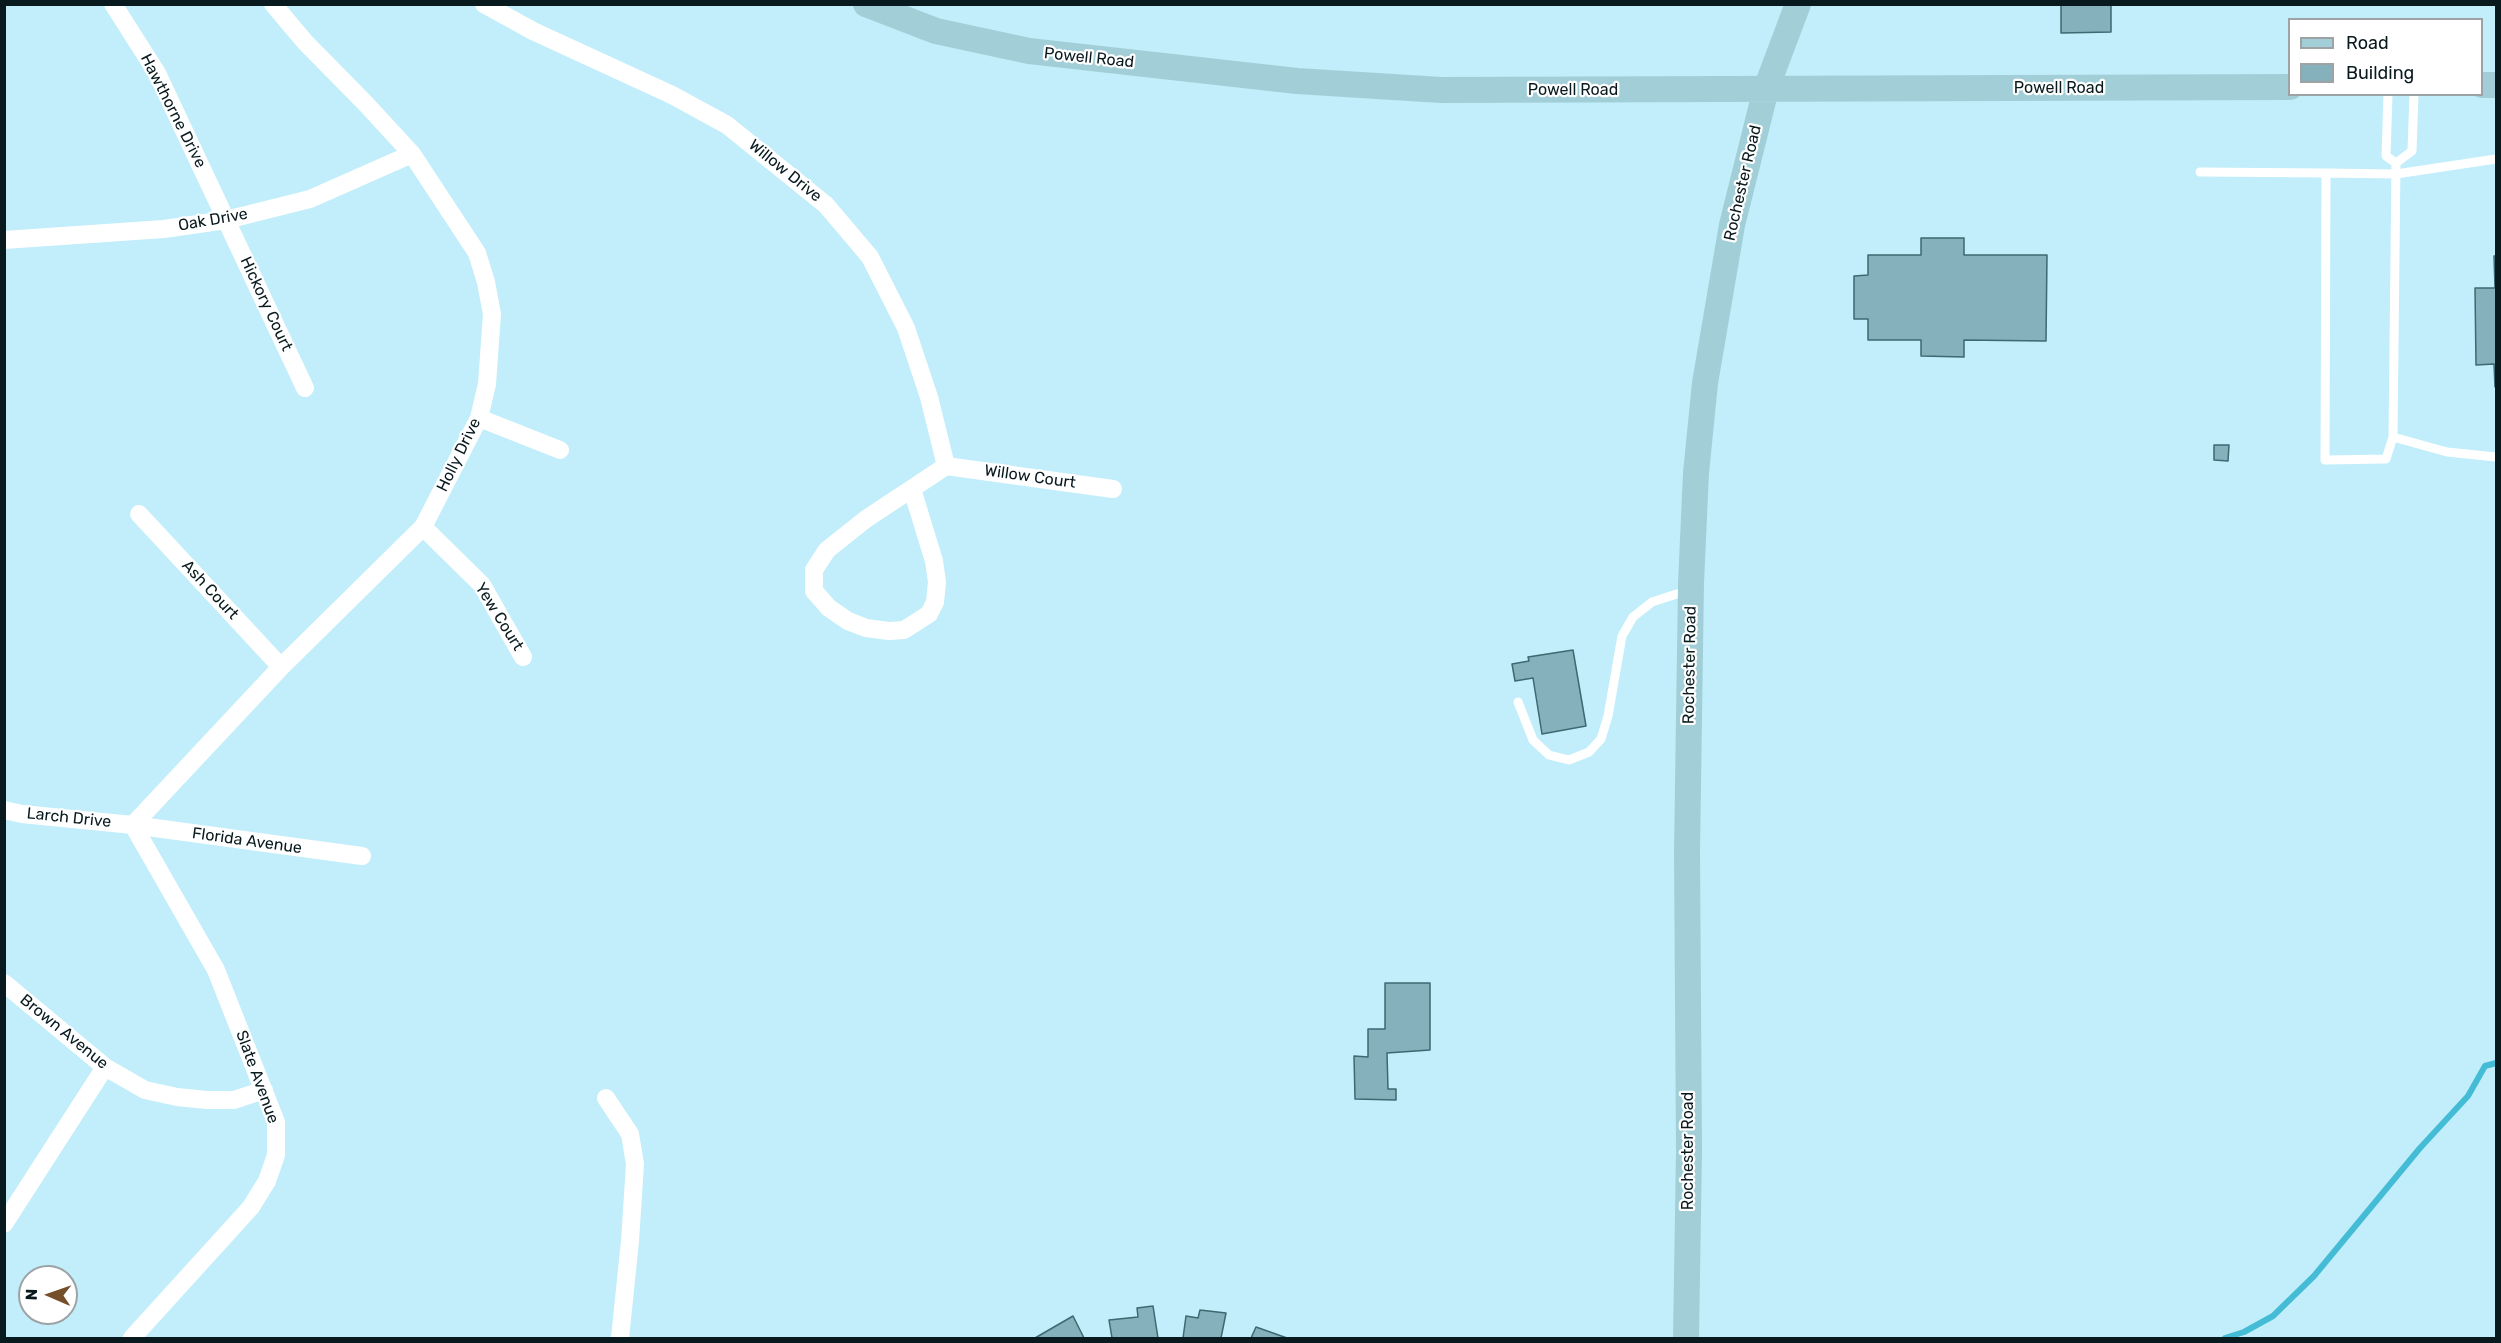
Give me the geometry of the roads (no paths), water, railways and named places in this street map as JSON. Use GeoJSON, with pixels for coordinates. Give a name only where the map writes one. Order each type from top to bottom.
{"type":"FeatureCollection","features":[{"type":"Feature","properties":{"kind":"street","name":"Hawthorne Drive"},"geometry":{"type":"LineString","coordinates":[[113,4],[157,73],[226,220]]}},
{"type":"Feature","properties":{"kind":"street","name":"Holly Drive"},"geometry":{"type":"LineString","coordinates":[[133,825],[280,667],[423,527],[479,418],[487,384],[492,314],[486,282],[477,253],[412,154],[305,42],[273,4]]}},
{"type":"Feature","properties":{"kind":"street","name":"Willow Drive"},"geometry":{"type":"LineString","coordinates":[[484,4],[533,31],[672,95],[728,124],[826,205],[870,257],[906,328],[929,397],[946,466]]}},
{"type":"Feature","properties":{"kind":"street","name":"Powell Road"},"geometry":{"type":"LineString","coordinates":[[866,4],[936,31],[1029,51],[1297,81],[1441,90],[2288,87]]}},
{"type":"Feature","properties":{"kind":"street","name":"Rochester Road"},"geometry":{"type":"LineString","coordinates":[[1686,1338],[1689,1151],[1687,852],[1696,473],[1705,383],[1732,225],[1766,89],[1798,4]]}},
{"type":"Feature","properties":{"kind":"street","name":"Oak Drive"},"geometry":{"type":"LineString","coordinates":[[4,240],[164,229],[226,220],[310,199],[412,154]]}},
{"type":"Feature","properties":{"kind":"street","name":"Hickory Court"},"geometry":{"type":"LineString","coordinates":[[226,220],[305,388]]}},
{"type":"Feature","properties":{"kind":"street"},"geometry":{"type":"LineString","coordinates":[[479,418],[560,450]]}},
{"type":"Feature","properties":{"kind":"street"},"geometry":{"type":"LineString","coordinates":[[912,489],[934,561],[937,582],[932,608],[929,614],[904,630],[866,628],[848,621],[829,608],[814,591],[814,570],[827,550],[843,535],[946,466]]}},
{"type":"Feature","properties":{"kind":"street","name":"Willow Court"},"geometry":{"type":"LineString","coordinates":[[946,466],[1113,489]]}},
{"type":"Feature","properties":{"kind":"street","name":"Ash Court"},"geometry":{"type":"LineString","coordinates":[[139,514],[280,667]]}},
{"type":"Feature","properties":{"kind":"street","name":"Yew Court"},"geometry":{"type":"LineString","coordinates":[[423,527],[482,585],[524,657]]}},
{"type":"Feature","properties":{"kind":"street","name":"Larch Drive"},"geometry":{"type":"LineString","coordinates":[[4,810],[133,825]]}},
{"type":"Feature","properties":{"kind":"street","name":"Florida Avenue"},"geometry":{"type":"LineString","coordinates":[[133,825],[362,856]]}},
{"type":"Feature","properties":{"kind":"street","name":"Slate Avenue"},"geometry":{"type":"LineString","coordinates":[[132,1338],[251,1207],[267,1181],[276,1155],[276,1122],[216,970],[133,825]]}},
{"type":"Feature","properties":{"kind":"street","name":"Brown Avenue"},"geometry":{"type":"LineString","coordinates":[[4,983],[105,1067],[145,1090],[177,1097],[234,1100],[264,1090]]}},
{"type":"Feature","properties":{"kind":"street"},"geometry":{"type":"LineString","coordinates":[[4,1224],[105,1067]]}},
{"type":"Feature","properties":{"kind":"street"},"geometry":{"type":"LineString","coordinates":[[606,1098],[630,1134],[635,1164],[620,1338]]}},
{"type":"Feature","properties":{"kind":"lane"},"geometry":{"type":"LineString","coordinates":[[2388,96],[2386,156],[2396,162]]}},
{"type":"Feature","properties":{"kind":"lane"},"geometry":{"type":"LineString","coordinates":[[2396,162],[2412,151],[2414,96]]}},
{"type":"Feature","properties":{"kind":"lane"},"geometry":{"type":"LineString","coordinates":[[2200,172],[2396,174],[2496,159]]}},
{"type":"Feature","properties":{"kind":"lane"},"geometry":{"type":"LineString","coordinates":[[2326,173],[2325,460],[2386,459],[2393,437],[2396,162]]}},
{"type":"Feature","properties":{"kind":"lane"},"geometry":{"type":"LineString","coordinates":[[2393,437],[2447,452],[2496,457]]}},
{"type":"Feature","properties":{"kind":"lane"},"geometry":{"type":"LineString","coordinates":[[1518,702],[1533,740],[1549,755],[1569,760],[1589,752],[1601,739],[1608,716],[1622,636],[1633,617],[1652,602],[1692,590]]}},
{"type":"Feature","properties":{"kind":"waterway"},"geometry":{"type":"LineString","coordinates":[[2225,1338],[2244,1332],[2273,1316],[2314,1276],[2420,1148],[2468,1096],[2485,1066],[2496,1063]]}}]}
